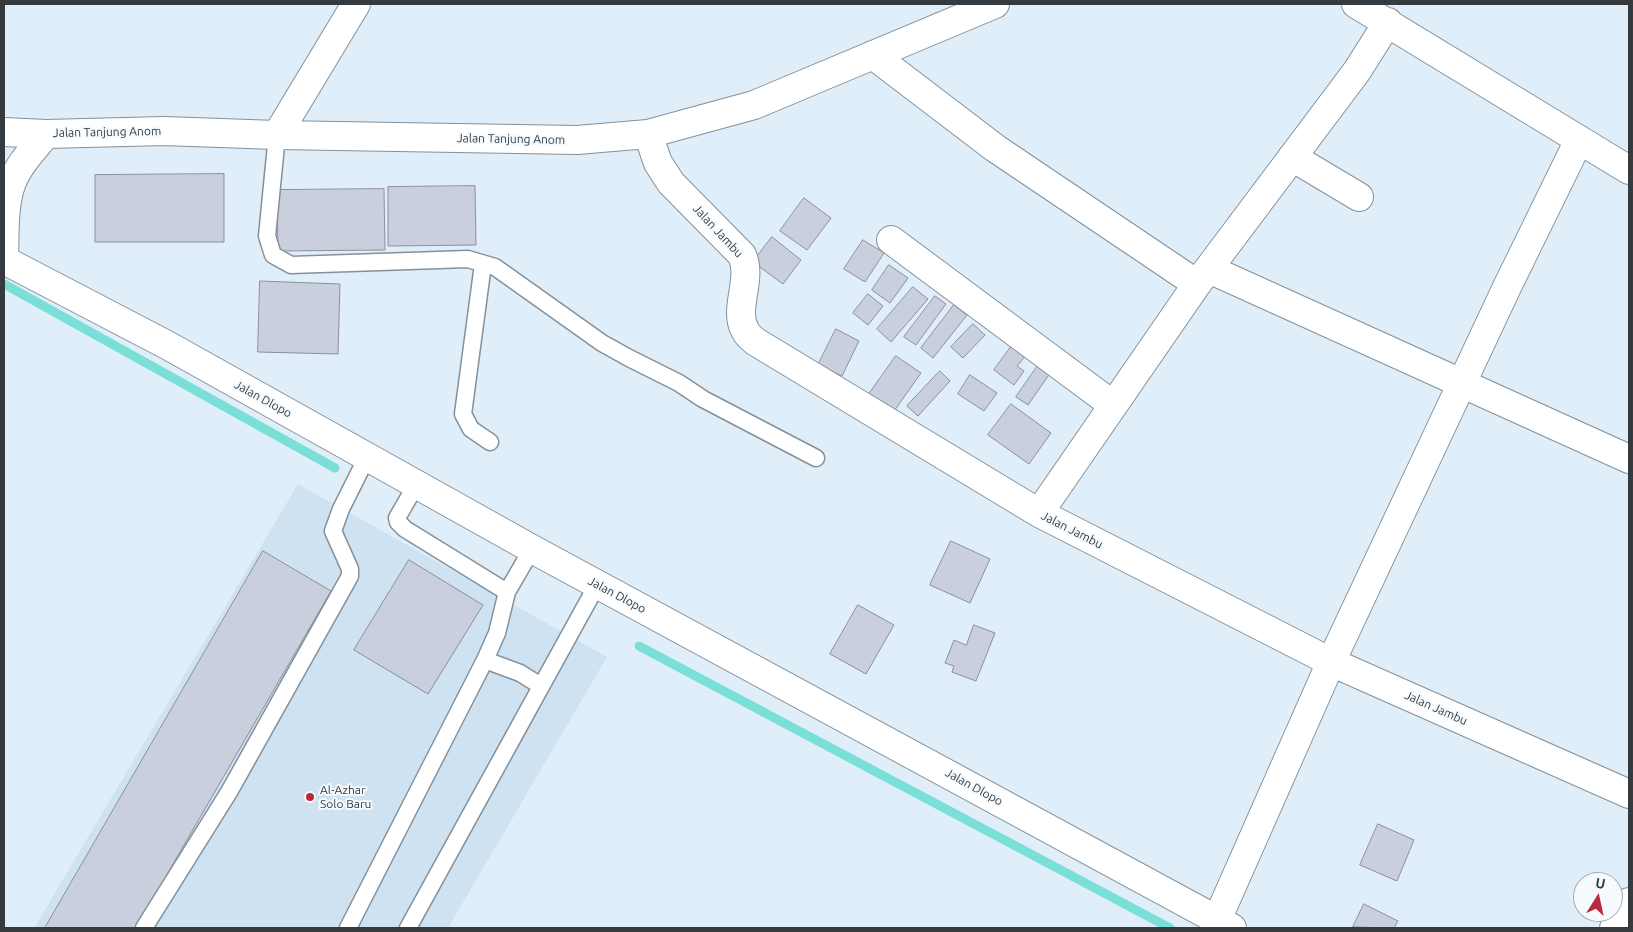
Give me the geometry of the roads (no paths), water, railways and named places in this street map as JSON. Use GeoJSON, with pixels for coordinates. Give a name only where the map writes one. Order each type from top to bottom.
{"type":"FeatureCollection","features":[{"type":"Feature","properties":{"kind":"street","name":"Jalan Tanjung Anom"},"geometry":{"type":"LineString","coordinates":[[4,132],[46,134],[164,131],[276,135],[577,140],[648,134],[754,104],[994,4]]}},
{"type":"Feature","properties":{"kind":"street"},"geometry":{"type":"LineString","coordinates":[[1356,4],[1629,170]]}},
{"type":"Feature","properties":{"kind":"street"},"geometry":{"type":"LineString","coordinates":[[276,135],[346,7]]}},
{"type":"Feature","properties":{"kind":"street"},"geometry":{"type":"LineString","coordinates":[[1039,514],[1203,277],[1357,71],[1388,22]]}},
{"type":"Feature","properties":{"kind":"street"},"geometry":{"type":"LineString","coordinates":[[873,55],[994,148],[1203,277],[1463,383],[1629,459]]}},
{"type":"Feature","properties":{"kind":"street"},"geometry":{"type":"LineString","coordinates":[[4,260],[6,214],[12,182],[18,170],[46,134]]}},
{"type":"Feature","properties":{"kind":"street","name":"Jalan Jambu"},"geometry":{"type":"LineString","coordinates":[[648,134],[658,163],[671,182],[742,255],[746,272],[741,315],[744,330],[756,342],[1039,514],[1330,662],[1629,794]]}},
{"type":"Feature","properties":{"kind":"street"},"geometry":{"type":"LineString","coordinates":[[1224,924],[1330,662],[1578,140]]}},
{"type":"Feature","properties":{"kind":"street"},"geometry":{"type":"LineString","coordinates":[[1292,157],[1359,197]]}},
{"type":"Feature","properties":{"kind":"street"},"geometry":{"type":"LineString","coordinates":[[890,240],[1114,405]]}},
{"type":"Feature","properties":{"kind":"street","name":"Jalan Dlopo"},"geometry":{"type":"LineString","coordinates":[[4,260],[166,345],[367,458],[412,492],[532,549],[1224,924]]}},
{"type":"Feature","properties":{"kind":"street"},"geometry":{"type":"LineString","coordinates":[[1614,928],[1629,902]]}},
{"type":"Feature","properties":{"kind":"lane"},"geometry":{"type":"LineString","coordinates":[[276,135],[268,230],[273,255],[291,265],[468,259],[495,267],[602,343],[679,383],[703,399],[816,458]]}},
{"type":"Feature","properties":{"kind":"lane"},"geometry":{"type":"LineString","coordinates":[[483,264],[463,414],[471,429],[490,442]]}},
{"type":"Feature","properties":{"kind":"lane"},"geometry":{"type":"LineString","coordinates":[[144,928],[229,792],[350,576],[350,569],[333,531],[341,509],[367,458]]}},
{"type":"Feature","properties":{"kind":"lane"},"geometry":{"type":"LineString","coordinates":[[412,492],[397,518],[398,522],[405,529],[507,592]]}},
{"type":"Feature","properties":{"kind":"lane"},"geometry":{"type":"LineString","coordinates":[[348,928],[486,660],[497,633],[507,592],[532,549]]}},
{"type":"Feature","properties":{"kind":"lane"},"geometry":{"type":"LineString","coordinates":[[408,928],[597,584]]}},
{"type":"Feature","properties":{"kind":"lane"},"geometry":{"type":"LineString","coordinates":[[486,660],[520,673],[541,686]]}},
{"type":"Feature","properties":{"kind":"waterway"},"geometry":{"type":"LineString","coordinates":[[4,284],[335,468]]}},
{"type":"Feature","properties":{"kind":"waterway"},"geometry":{"type":"LineString","coordinates":[[639,646],[1170,928]]}},
{"type":"Feature","properties":{"kind":"place","name":"Al-Azhar Solo Baru"},"geometry":{"type":"Point","coordinates":[310,797]}}]}
